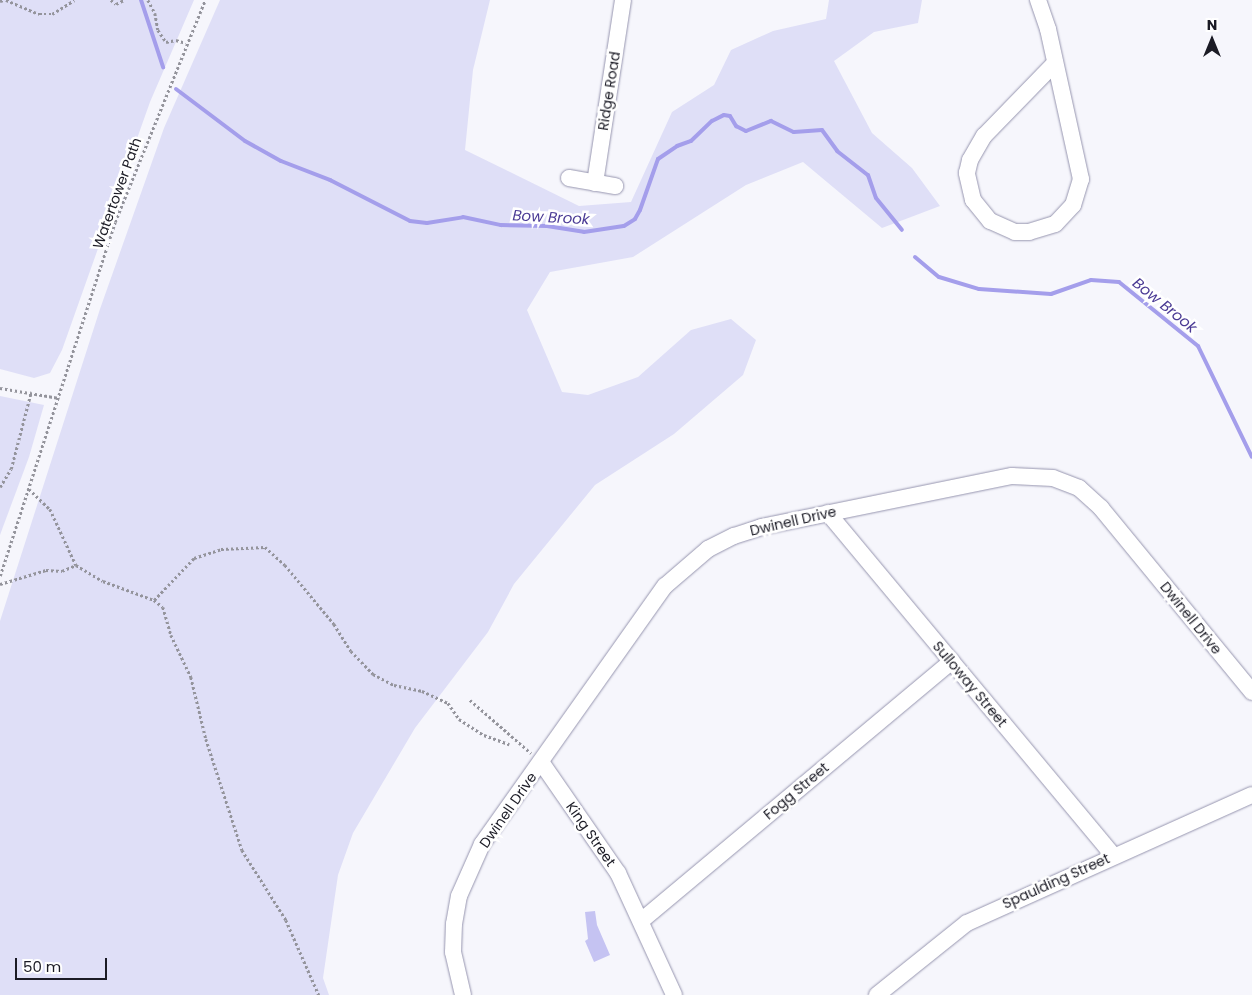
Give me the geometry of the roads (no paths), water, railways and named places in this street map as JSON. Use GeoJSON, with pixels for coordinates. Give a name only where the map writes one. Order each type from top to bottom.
{"type":"FeatureCollection","features":[{"type":"Feature","properties":{"kind":"street","name":"Ridge Road"},"geometry":{"type":"LineString","coordinates":[[594,183],[623,0]]}},
{"type":"Feature","properties":{"kind":"street"},"geometry":{"type":"LineString","coordinates":[[1038,0],[1055,64],[1080,165],[1079,192],[1074,204],[1055,224],[1029,232],[1002,228],[980,212],[973,200],[968,173],[970,160],[984,136],[1055,64]]}},
{"type":"Feature","properties":{"kind":"street"},"geometry":{"type":"LineString","coordinates":[[569,178],[615,186]]}},
{"type":"Feature","properties":{"kind":"street","name":"Dwinell Drive"},"geometry":{"type":"LineString","coordinates":[[463,995],[453,952],[459,896],[482,844],[665,586],[685,566],[734,536],[761,527],[1012,476],[1040,475],[1079,488],[1101,508],[1252,692]]}},
{"type":"Feature","properties":{"kind":"street","name":"Sulloway Street"},"geometry":{"type":"LineString","coordinates":[[828,513],[1113,855]]}},
{"type":"Feature","properties":{"kind":"street","name":"Fogg Street"},"geometry":{"type":"LineString","coordinates":[[641,921],[952,661]]}},
{"type":"Feature","properties":{"kind":"street","name":"King Street"},"geometry":{"type":"LineString","coordinates":[[541,762],[618,873],[674,995]]}},
{"type":"Feature","properties":{"kind":"street","name":"Spaulding Street"},"geometry":{"type":"LineString","coordinates":[[877,995],[967,923],[1113,855],[1252,795]]}},
{"type":"Feature","properties":{"kind":"waterway","name":"Bow Brook"},"geometry":{"type":"LineString","coordinates":[[141,0],[163,67]]}},
{"type":"Feature","properties":{"kind":"waterway","name":"Bow Brook"},"geometry":{"type":"LineString","coordinates":[[176,89],[245,141],[281,161],[330,180],[410,221],[427,223],[463,217],[501,225],[547,226],[584,232],[624,226],[635,219],[640,210],[658,159],[677,146],[691,141],[712,121],[724,115],[730,116],[736,126],[746,131],[771,121],[794,132],[822,130],[837,151],[868,175],[876,198],[902,230]]}},
{"type":"Feature","properties":{"kind":"waterway","name":"Bow Brook"},"geometry":{"type":"LineString","coordinates":[[915,257],[939,277],[979,289],[1051,294],[1091,280],[1119,282],[1198,346],[1252,457]]}}]}
